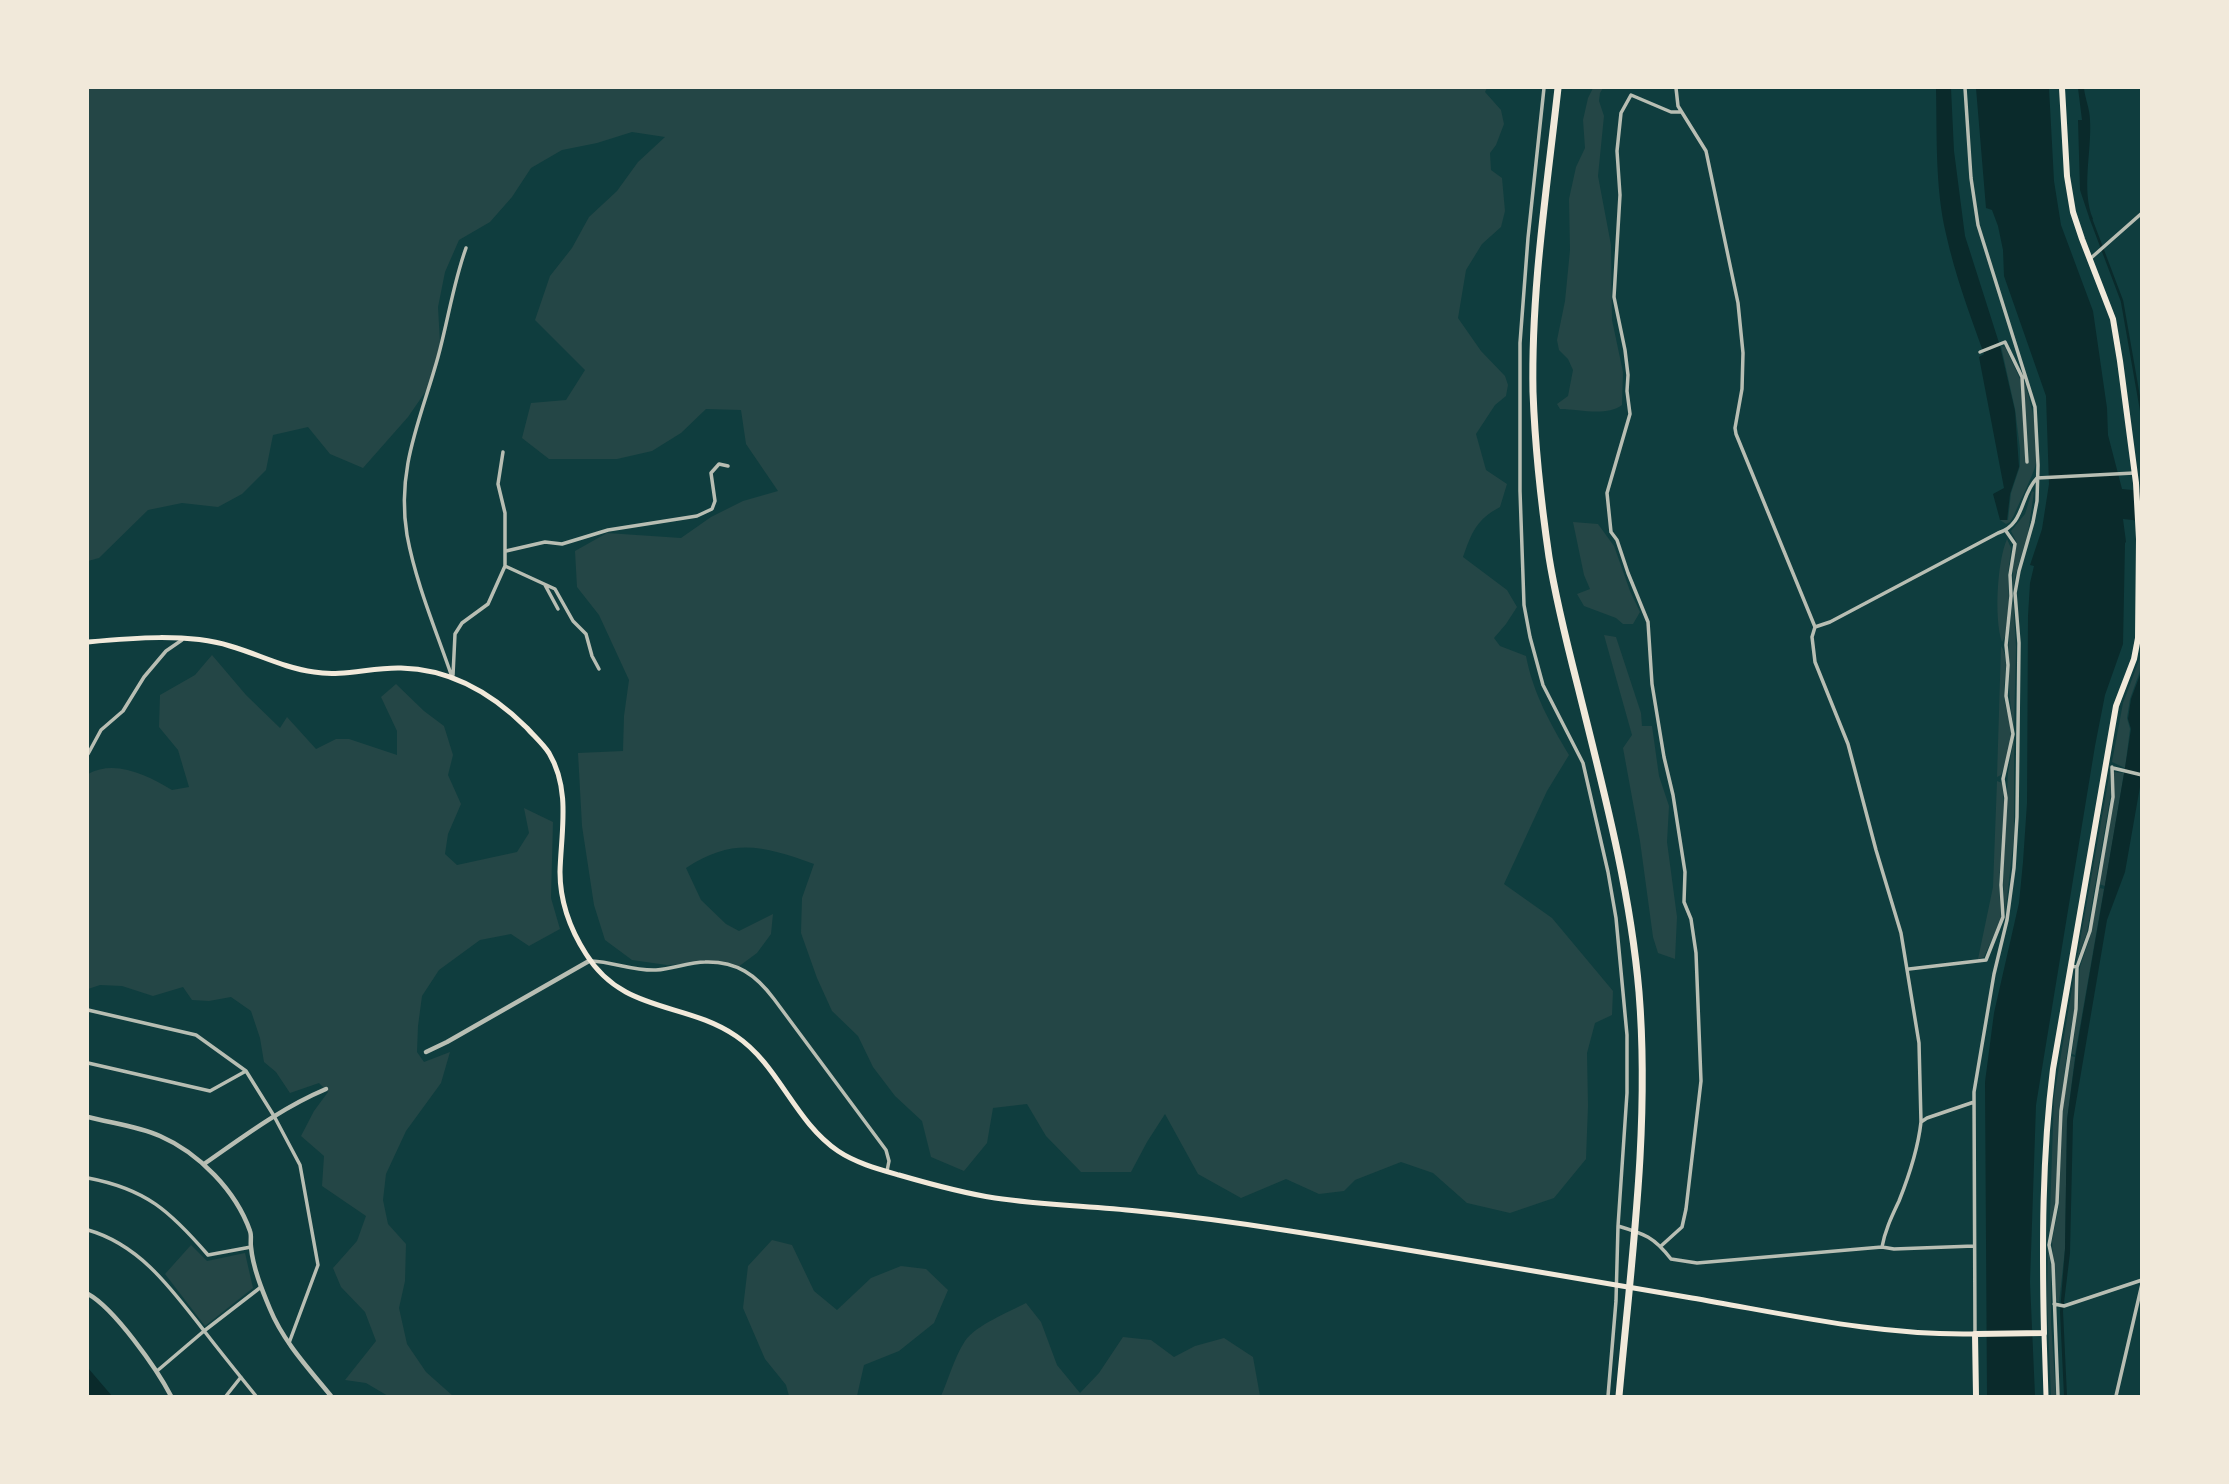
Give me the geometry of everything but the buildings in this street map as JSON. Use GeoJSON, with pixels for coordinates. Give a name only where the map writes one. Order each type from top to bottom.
{"type":"FeatureCollection","features":[{"type":"Feature","properties":{"kind":"highway"},"geometry":{"type":"LineString","coordinates":[[1558,88],[1536,302],[1533,389],[1535,444],[1541,502],[1561,620],[1619,855],[1635,948],[1642,1081],[1640,1147],[1619,1396]]}},
{"type":"Feature","properties":{"kind":"main road"},"geometry":{"type":"LineString","coordinates":[[2046,1396],[2041,1333],[2046,1245],[2047,1114],[2108,766],[2116,706],[2134,659],[2140,627],[2136,483],[2138,473],[2113,319],[2073,212],[2067,176],[2062,88]]}},
{"type":"Feature","properties":{"kind":"main road"},"geometry":{"type":"LineString","coordinates":[[88,642],[183,639],[229,646],[270,661],[321,674],[397,668],[430,670],[480,691],[510,712],[549,753],[563,799],[564,835],[560,873],[562,900],[568,923],[589,961],[613,986],[631,997],[712,1022],[741,1039],[761,1058],[808,1126],[838,1152],[867,1165],[943,1188],[996,1198],[1144,1211],[1227,1222],[1861,1327],[1915,1334],[2041,1333]]}},
{"type":"Feature","properties":{"kind":"main road"},"geometry":{"type":"LineString","coordinates":[[1975,1334],[1976,1396]]}},
{"type":"Feature","properties":{"kind":"street"},"geometry":{"type":"LineString","coordinates":[[1544,88],[1520,343],[1520,491],[1524,604],[1543,685],[1583,763],[1616,918],[1627,1035],[1628,1093],[1608,1396]]}},
{"type":"Feature","properties":{"kind":"street"},"geometry":{"type":"LineString","coordinates":[[1676,88],[1678,106],[1706,152],[1738,303],[1743,353],[1742,389],[1736,434],[1815,627],[1812,637],[1815,662],[1849,744],[1901,933],[1908,970],[1919,1043],[1921,1122],[1907,1181],[1888,1222],[1882,1247]]}},
{"type":"Feature","properties":{"kind":"street"},"geometry":{"type":"LineString","coordinates":[[1908,970],[1986,960],[2005,920],[2001,885],[2006,798],[2003,779],[2015,734],[2006,696],[2006,645],[2013,594],[2034,522],[2040,478],[2035,407],[1978,225],[1971,178],[1965,88]]}},
{"type":"Feature","properties":{"kind":"street"},"geometry":{"type":"LineString","coordinates":[[1661,1245],[1682,1227],[1686,1209],[1701,1081],[1696,953],[1691,919],[1684,902],[1685,872],[1652,684],[1648,622],[1617,540],[1611,532],[1607,493],[1630,414],[1627,362],[1614,297],[1620,208],[1617,151],[1619,122],[1631,95],[1671,112],[1681,112]]}},
{"type":"Feature","properties":{"kind":"street"},"geometry":{"type":"LineString","coordinates":[[2090,259],[2141,213]]}},
{"type":"Feature","properties":{"kind":"street"},"geometry":{"type":"LineString","coordinates":[[452,677],[413,566],[407,536],[405,484],[410,446],[438,356],[466,248]]}},
{"type":"Feature","properties":{"kind":"street"},"geometry":{"type":"LineString","coordinates":[[1980,352],[2005,342],[2024,377],[2027,462]]}},
{"type":"Feature","properties":{"kind":"street"},"geometry":{"type":"LineString","coordinates":[[452,677],[455,634],[462,623],[488,604],[505,566],[505,513],[498,484],[503,452]]}},
{"type":"Feature","properties":{"kind":"street"},"geometry":{"type":"LineString","coordinates":[[506,551],[545,542],[562,544],[608,530],[697,516],[712,509],[715,501],[711,473],[719,464],[728,466]]}},
{"type":"Feature","properties":{"kind":"street"},"geometry":{"type":"LineString","coordinates":[[1815,627],[1830,622],[2006,531],[2019,517],[2030,485],[2040,478],[2138,473]]}},
{"type":"Feature","properties":{"kind":"street"},"geometry":{"type":"LineString","coordinates":[[1975,1334],[1974,1102],[2016,842],[2015,734],[2019,643],[2010,575],[2015,544],[2006,531]]}},
{"type":"Feature","properties":{"kind":"street"},"geometry":{"type":"LineString","coordinates":[[505,566],[555,589],[573,621],[586,634],[599,669]]}},
{"type":"Feature","properties":{"kind":"street"},"geometry":{"type":"LineString","coordinates":[[544,583],[558,609]]}},
{"type":"Feature","properties":{"kind":"street"},"geometry":{"type":"LineString","coordinates":[[88,754],[101,730],[123,711],[144,677],[166,651],[183,639]]}},
{"type":"Feature","properties":{"kind":"street"},"geometry":{"type":"LineString","coordinates":[[2058,1396],[2053,1264],[2046,1245],[2057,1203],[2061,1111],[2076,1009],[2074,967],[2090,931],[2113,797],[2108,766],[2141,775]]}},
{"type":"Feature","properties":{"kind":"street"},"geometry":{"type":"LineString","coordinates":[[426,1052],[589,961],[606,961],[656,970],[705,962],[722,963],[754,975],[769,992],[886,1150],[889,1161],[887,1171]]}},
{"type":"Feature","properties":{"kind":"street"},"geometry":{"type":"LineString","coordinates":[[88,1010],[196,1035],[246,1071],[274,1116],[300,1165],[318,1265],[289,1343]]}},
{"type":"Feature","properties":{"kind":"street"},"geometry":{"type":"LineString","coordinates":[[88,1063],[210,1091],[246,1071]]}},
{"type":"Feature","properties":{"kind":"street"},"geometry":{"type":"LineString","coordinates":[[204,1164],[274,1116],[326,1089]]}},
{"type":"Feature","properties":{"kind":"street"},"geometry":{"type":"LineString","coordinates":[[1921,1122],[1974,1102]]}},
{"type":"Feature","properties":{"kind":"street"},"geometry":{"type":"LineString","coordinates":[[88,1116],[159,1136],[181,1147],[204,1164],[225,1188],[251,1233],[251,1247],[270,1311],[289,1343],[331,1396]]}},
{"type":"Feature","properties":{"kind":"street"},"geometry":{"type":"LineString","coordinates":[[88,1178],[114,1183],[151,1199],[181,1223],[208,1255],[251,1247]]}},
{"type":"Feature","properties":{"kind":"street"},"geometry":{"type":"LineString","coordinates":[[1618,1226],[1649,1235],[1671,1259],[1697,1262],[1882,1247],[1894,1249],[1975,1246]]}},
{"type":"Feature","properties":{"kind":"street"},"geometry":{"type":"LineString","coordinates":[[88,1230],[120,1243],[150,1265],[175,1292],[256,1396]]}},
{"type":"Feature","properties":{"kind":"street"},"geometry":{"type":"LineString","coordinates":[[2054,1304],[2064,1306],[2141,1282],[2116,1396]]}},
{"type":"Feature","properties":{"kind":"street"},"geometry":{"type":"LineString","coordinates":[[157,1371],[261,1287]]}},
{"type":"Feature","properties":{"kind":"street"},"geometry":{"type":"LineString","coordinates":[[88,1294],[96,1298],[114,1316],[157,1371],[171,1396]]}},
{"type":"Feature","properties":{"kind":"street"},"geometry":{"type":"LineString","coordinates":[[226,1396],[241,1377]]}},
{"type":"Feature","properties":{"kind":"shaded area"},"geometry":{"type":"Polygon","coordinates":[[[88,88],[1487,88],[1485,92],[1501,110],[1504,124],[1490,153],[1491,170],[1502,178],[1505,211],[1501,227],[1482,244],[1466,270],[1458,318],[1481,351],[1505,376],[1508,385],[1506,396],[1495,405],[1476,434],[1486,470],[1507,484],[1500,507],[1485,517],[1476,528],[1463,557],[1507,590],[1517,607],[1494,638],[1500,646],[1526,656],[1538,695],[1569,755],[1547,791],[1504,884],[1552,918],[1613,991],[1612,1015],[1595,1023],[1587,1053],[1586,1159],[1554,1198],[1510,1213],[1467,1203],[1433,1173],[1401,1162],[1355,1180],[1344,1191],[1319,1194],[1286,1179],[1241,1198],[1198,1174],[1165,1114],[1131,1172],[1081,1172],[1046,1136],[1027,1104],[993,1108],[987,1143],[964,1171],[931,1157],[922,1121],[895,1096],[873,1067],[858,1036],[832,1011],[801,933],[802,898],[814,864],[764,849],[749,848],[734,848],[703,858],[686,868],[701,900],[726,924],[739,931],[773,914],[771,934],[757,953],[738,967],[703,963],[667,965],[632,960],[605,940],[594,905],[582,826],[578,753],[623,751],[629,680],[599,615],[577,587],[575,551],[607,533],[681,538],[711,517],[743,501],[778,491],[746,444],[741,410],[706,409],[681,433],[652,451],[617,459],[549,459],[522,438],[531,403],[566,400],[585,370],[535,320],[550,276],[572,248],[589,217],[617,191],[638,162],[665,137],[632,132],[562,150],[531,168],[512,197],[490,222],[459,240],[445,272],[438,307],[440,343],[428,388],[408,417],[363,468],[330,454],[308,427],[273,435],[266,470],[242,494],[218,507],[182,503],[148,510],[99,558],[88,561],[88,88]]]}},
{"type":"Feature","properties":{"kind":"shaded area"},"geometry":{"type":"Polygon","coordinates":[[[1593,88],[1603,88],[1599,101],[1604,116],[1598,176],[1611,245],[1612,320],[1623,372],[1622,405],[1600,412],[1560,409],[1557,404],[1568,396],[1573,370],[1568,359],[1559,350],[1557,340],[1565,301],[1570,250],[1569,199],[1576,167],[1585,148],[1583,120],[1593,88]]]}},
{"type":"Feature","properties":{"kind":"shaded area"},"geometry":{"type":"Polygon","coordinates":[[[1936,88],[1951,88],[1954,151],[1965,236],[2000,346],[2015,411],[2019,467],[2010,494],[2007,520],[2000,520],[1993,494],[2004,488],[1979,357],[1984,354],[1958,280],[1942,216],[1937,161],[1936,88]]]}},
{"type":"Feature","properties":{"kind":"shaded area"},"geometry":{"type":"Polygon","coordinates":[[[1976,88],[2049,88],[2054,181],[2061,225],[2093,311],[2107,408],[2108,435],[2122,489],[2142,491],[2141,521],[2123,519],[2126,542],[2123,644],[2105,695],[2095,746],[2036,1105],[2030,1282],[2035,1396],[1987,1396],[1985,1082],[1994,1013],[2019,903],[2023,862],[2027,803],[2028,616],[2034,566],[2030,565],[2042,529],[2049,484],[2046,396],[2004,276],[2003,250],[1998,226],[1992,210],[1986,208],[1976,88]]]}},
{"type":"Feature","properties":{"kind":"shaded area"},"geometry":{"type":"Polygon","coordinates":[[[2078,88],[2084,88],[2090,116],[2087,183],[2093,219],[2090,220],[2080,190],[2078,120],[2082,120],[2078,88]]]}},
{"type":"Feature","properties":{"kind":"shaded area"},"geometry":{"type":"Polygon","coordinates":[[[2001,346],[2005,347],[2021,381],[2026,463],[2029,462],[2024,380],[2037,442],[2036,463],[2032,474],[2014,515],[2006,524],[2000,520],[2008,520],[2011,493],[2020,466],[2020,449],[2015,409],[2001,346]]]}},
{"type":"Feature","properties":{"kind":"shaded area"},"geometry":{"type":"Polygon","coordinates":[[[2032,491],[2028,533],[2013,592],[2013,563],[2017,543],[2011,531],[2025,514],[2032,491]]]}},
{"type":"Feature","properties":{"kind":"shaded area"},"geometry":{"type":"Polygon","coordinates":[[[1573,522],[1598,524],[1614,546],[1640,612],[1633,624],[1623,624],[1616,618],[1584,606],[1577,594],[1590,589],[1584,575],[1573,522]]]}},
{"type":"Feature","properties":{"kind":"shaded area"},"geometry":{"type":"Polygon","coordinates":[[[2007,539],[2011,548],[2009,601],[2005,637],[2002,642],[1998,619],[1998,590],[2007,539]]]}},
{"type":"Feature","properties":{"kind":"shaded area"},"geometry":{"type":"Polygon","coordinates":[[[2013,598],[2016,647],[2014,729],[2008,664],[2013,598]]]}},
{"type":"Feature","properties":{"kind":"shaded area"},"geometry":{"type":"Polygon","coordinates":[[[1604,635],[1616,637],[1641,713],[1642,726],[1652,726],[1659,776],[1669,806],[1667,842],[1677,917],[1675,959],[1658,953],[1653,937],[1640,841],[1623,748],[1632,735],[1604,635]]]}},
{"type":"Feature","properties":{"kind":"shaded area"},"geometry":{"type":"Polygon","coordinates":[[[2001,646],[2006,669],[2004,699],[2011,732],[2006,759],[2001,775],[1997,777],[2001,646]]]}},
{"type":"Feature","properties":{"kind":"shaded area"},"geometry":{"type":"Polygon","coordinates":[[[2141,649],[2141,668],[2130,699],[2127,718],[2130,729],[2125,768],[2112,762],[2123,703],[2141,649]]]}},
{"type":"Feature","properties":{"kind":"shaded area"},"geometry":{"type":"Polygon","coordinates":[[[212,655],[246,695],[280,728],[287,717],[316,749],[336,739],[349,739],[397,755],[397,731],[381,697],[396,684],[444,726],[453,755],[448,775],[461,804],[448,834],[445,854],[457,865],[517,852],[529,833],[524,808],[553,822],[551,898],[560,929],[529,946],[511,934],[480,940],[439,970],[422,996],[417,1052],[424,1062],[450,1052],[441,1083],[406,1131],[386,1174],[383,1200],[388,1224],[406,1244],[405,1281],[399,1308],[407,1344],[426,1372],[453,1396],[388,1396],[366,1383],[345,1380],[376,1341],[365,1312],[341,1287],[333,1268],[357,1241],[366,1216],[322,1186],[324,1156],[301,1136],[328,1092],[319,1083],[290,1093],[276,1072],[264,1062],[251,1011],[231,997],[209,1001],[192,1000],[183,987],[153,996],[122,986],[100,985],[88,989],[88,774],[109,768],[120,769],[142,774],[172,790],[189,787],[178,750],[159,727],[160,695],[195,675],[212,655]]]}},
{"type":"Feature","properties":{"kind":"shaded area"},"geometry":{"type":"Polygon","coordinates":[[[2141,672],[2141,781],[2125,872],[2107,920],[2073,1120],[2070,1253],[2063,1311],[2067,1396],[2064,1396],[2060,1312],[2065,1249],[2067,1120],[2131,729],[2128,719],[2131,699],[2141,672]]]}},
{"type":"Feature","properties":{"kind":"shaded area"},"geometry":{"type":"Polygon","coordinates":[[[2014,738],[2014,837],[2005,915],[2003,880],[2008,772],[2014,738]]]}},
{"type":"Feature","properties":{"kind":"shaded area"},"geometry":{"type":"Polygon","coordinates":[[[2110,771],[2111,793],[2087,932],[2076,964],[2110,771]]]}},
{"type":"Feature","properties":{"kind":"shaded area"},"geometry":{"type":"Polygon","coordinates":[[[2114,772],[2124,773],[2105,886],[2099,884],[2114,801],[2114,772]]]}},
{"type":"Feature","properties":{"kind":"shaded area"},"geometry":{"type":"Polygon","coordinates":[[[1997,781],[2002,783],[2004,803],[1999,885],[2001,919],[1984,957],[1978,959],[1993,887],[1997,781]]]}},
{"type":"Feature","properties":{"kind":"shaded area"},"geometry":{"type":"Polygon","coordinates":[[[2100,888],[2104,889],[2075,1055],[2072,1054],[2080,967],[2091,934],[2100,888]]]}},
{"type":"Feature","properties":{"kind":"shaded area"},"geometry":{"type":"Polygon","coordinates":[[[2075,970],[2075,1006],[2059,1119],[2056,1202],[2049,1241],[2054,1097],[2075,970]]]}},
{"type":"Feature","properties":{"kind":"shaded area"},"geometry":{"type":"Polygon","coordinates":[[[2071,1056],[2075,1057],[2067,1120],[2065,1249],[2059,1303],[2056,1300],[2052,1241],[2059,1205],[2062,1112],[2071,1056]]]}},
{"type":"Feature","properties":{"kind":"shaded area"},"geometry":{"type":"Polygon","coordinates":[[[772,1240],[792,1245],[814,1291],[837,1310],[871,1278],[901,1266],[926,1269],[948,1290],[934,1323],[899,1351],[864,1365],[857,1396],[789,1396],[786,1385],[765,1359],[743,1308],[748,1266],[772,1240]]]}},
{"type":"Feature","properties":{"kind":"shaded area"},"geometry":{"type":"Polygon","coordinates":[[[191,1245],[207,1261],[245,1253],[253,1288],[205,1326],[165,1274],[191,1245]]]}},
{"type":"Feature","properties":{"kind":"shaded area"},"geometry":{"type":"Polygon","coordinates":[[[2048,1250],[2051,1265],[2051,1322],[2056,1396],[2051,1396],[2048,1250]]]}},
{"type":"Feature","properties":{"kind":"shaded area"},"geometry":{"type":"Polygon","coordinates":[[[1026,1303],[1041,1322],[1057,1365],[1080,1393],[1099,1373],[1123,1337],[1151,1340],[1174,1357],[1195,1346],[1224,1338],[1253,1357],[1260,1396],[941,1396],[958,1354],[970,1335],[993,1319],[1026,1303]]]}},
{"type":"Feature","properties":{"kind":"shaded area"},"geometry":{"type":"Polygon","coordinates":[[[88,1368],[112,1396],[88,1396],[88,1368]]]}},
{"type":"Feature","properties":{"kind":"waterway"},"geometry":{"type":"LineString","coordinates":[[2091,219],[2122,301],[2142,415]]}}]}
